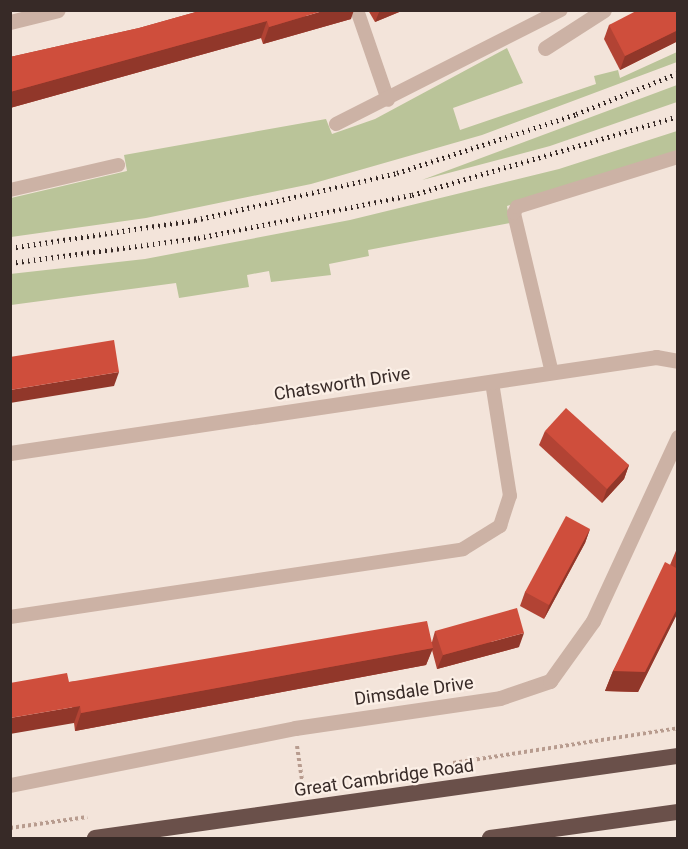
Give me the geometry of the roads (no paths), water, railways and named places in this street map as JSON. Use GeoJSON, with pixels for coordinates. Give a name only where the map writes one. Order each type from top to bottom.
{"type":"FeatureCollection","features":[{"type":"Feature","properties":{"kind":"highway","name":"Great Cambridge Road"},"geometry":{"type":"LineString","coordinates":[[96,838],[678,756]]}},
{"type":"Feature","properties":{"kind":"highway"},"geometry":{"type":"LineString","coordinates":[[490,838],[674,812]]}},
{"type":"Feature","properties":{"kind":"street"},"geometry":{"type":"LineString","coordinates":[[10,22],[58,10]]}},
{"type":"Feature","properties":{"kind":"street"},"geometry":{"type":"LineString","coordinates":[[544,48],[604,10]]}},
{"type":"Feature","properties":{"kind":"street","name":"Chatsworth Drive"},"geometry":{"type":"LineString","coordinates":[[10,453],[657,357],[678,362]]}},
{"type":"Feature","properties":{"kind":"street","name":"Dimsdale Drive"},"geometry":{"type":"LineString","coordinates":[[10,785],[295,728],[500,698],[550,681],[593,621],[678,437]]}},
{"type":"Feature","properties":{"kind":"lane"},"geometry":{"type":"LineString","coordinates":[[357,10],[388,100]]}},
{"type":"Feature","properties":{"kind":"lane"},"geometry":{"type":"LineString","coordinates":[[336,124],[388,100],[561,10]]}},
{"type":"Feature","properties":{"kind":"lane"},"geometry":{"type":"LineString","coordinates":[[552,373],[514,213],[517,207],[678,157]]}},
{"type":"Feature","properties":{"kind":"lane"},"geometry":{"type":"LineString","coordinates":[[10,190],[118,165]]}},
{"type":"Feature","properties":{"kind":"lane"},"geometry":{"type":"LineString","coordinates":[[10,617],[463,549],[500,526],[510,496],[492,382]]}},
{"type":"Feature","properties":{"kind":"railway"},"geometry":{"type":"LineString","coordinates":[[10,248],[195,220],[397,173],[576,114],[678,73]]}},
{"type":"Feature","properties":{"kind":"railway"},"geometry":{"type":"LineString","coordinates":[[10,263],[198,238],[412,195],[678,116]]}}]}
